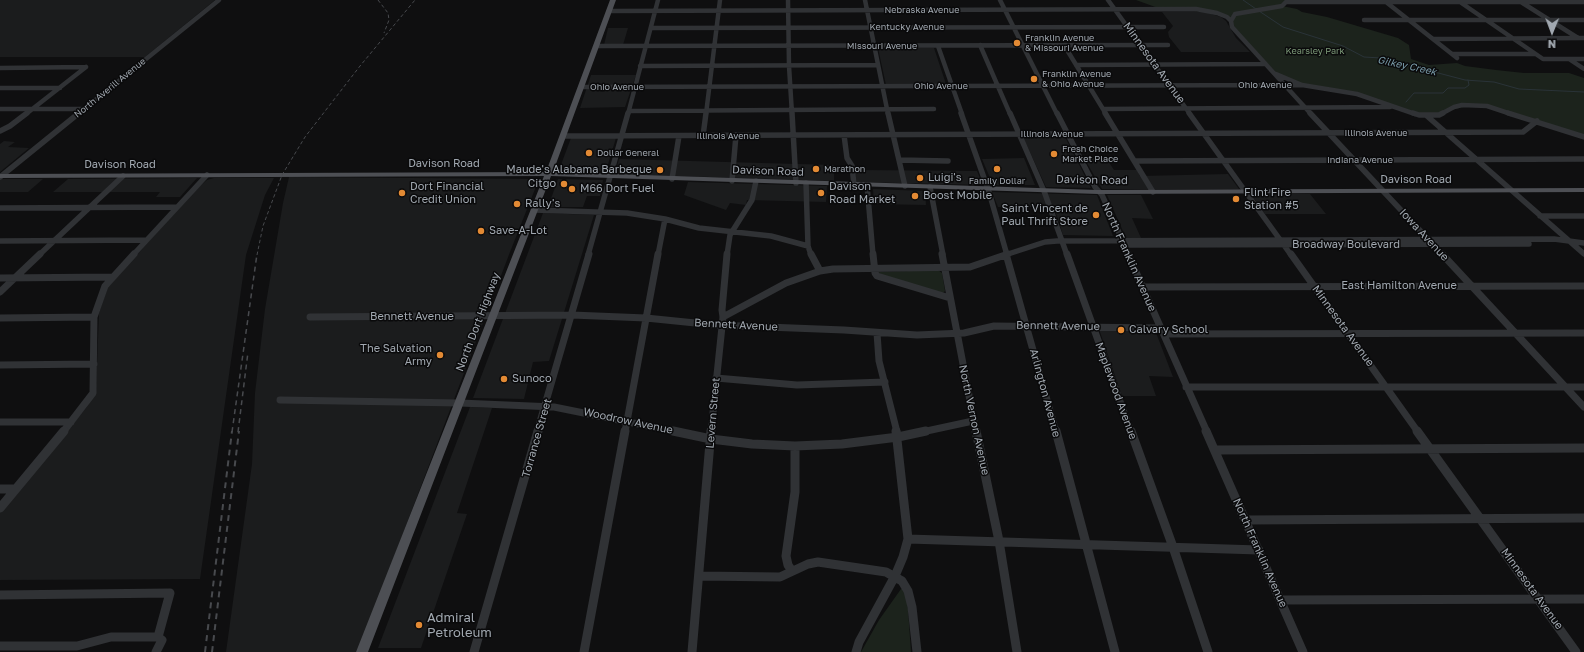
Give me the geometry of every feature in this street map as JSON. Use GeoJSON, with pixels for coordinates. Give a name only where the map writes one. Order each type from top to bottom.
{"type":"FeatureCollection","features":[{"type":"Feature","properties":{"kind":"main road","name":"North Dort Highway"},"geometry":{"type":"LineString","coordinates":[[362,652],[549,174],[613,0]]}},
{"type":"Feature","properties":{"kind":"main road","name":"Davison Road"},"geometry":{"type":"LineString","coordinates":[[0,176],[549,174],[756,182],[1098,192],[1584,190]]}},
{"type":"Feature","properties":{"kind":"street","name":"North Averill Avenue"},"geometry":{"type":"LineString","coordinates":[[0,176],[219,0]]}},
{"type":"Feature","properties":{"kind":"street","name":"Torrance Street"},"geometry":{"type":"LineString","coordinates":[[474,652],[546,407],[611,177],[658,0]]}},
{"type":"Feature","properties":{"kind":"street"},"geometry":{"type":"LineString","coordinates":[[703,136],[720,0]]}},
{"type":"Feature","properties":{"kind":"street"},"geometry":{"type":"LineString","coordinates":[[788,0],[796,183]]}},
{"type":"Feature","properties":{"kind":"street"},"geometry":{"type":"LineString","coordinates":[[865,0],[887,110],[905,186]]}},
{"type":"Feature","properties":{"kind":"street","name":"North Franklin Avenue"},"geometry":{"type":"LineString","coordinates":[[1000,0],[1021,45],[1098,192],[1102,195],[1303,652]]}},
{"type":"Feature","properties":{"kind":"street","name":"Minnesota Avenue"},"geometry":{"type":"LineString","coordinates":[[1108,0],[1187,108],[1576,652]]}},
{"type":"Feature","properties":{"kind":"street"},"geometry":{"type":"LineString","coordinates":[[1217,13],[1235,14],[1282,6],[1287,1],[1584,2]]}},
{"type":"Feature","properties":{"kind":"street"},"geometry":{"type":"LineString","coordinates":[[1459,1],[1543,59],[1584,59]]}},
{"type":"Feature","properties":{"kind":"street"},"geometry":{"type":"LineString","coordinates":[[1518,1],[1584,42]]}},
{"type":"Feature","properties":{"kind":"street"},"geometry":{"type":"LineString","coordinates":[[1386,2],[1457,58]]}},
{"type":"Feature","properties":{"kind":"street","name":"Nebraska Avenue"},"geometry":{"type":"LineString","coordinates":[[610,11],[1196,9],[1217,13],[1227,17],[1231,21]]}},
{"type":"Feature","properties":{"kind":"street"},"geometry":{"type":"LineString","coordinates":[[1231,21],[1235,14]]}},
{"type":"Feature","properties":{"kind":"street"},"geometry":{"type":"LineString","coordinates":[[1364,20],[1584,20]]}},
{"type":"Feature","properties":{"kind":"street","name":"Iowa Avenue"},"geometry":{"type":"LineString","coordinates":[[1231,21],[1236,33],[1264,64],[1584,407]]}},
{"type":"Feature","properties":{"kind":"street","name":"Kentucky Avenue"},"geometry":{"type":"LineString","coordinates":[[651,28],[1164,27]]}},
{"type":"Feature","properties":{"kind":"street"},"geometry":{"type":"LineString","coordinates":[[1434,39],[1584,38]]}},
{"type":"Feature","properties":{"kind":"street","name":"Maplewood Avenue"},"geometry":{"type":"LineString","coordinates":[[980,45],[1044,191],[1173,547],[1208,652]]}},
{"type":"Feature","properties":{"kind":"street"},"geometry":{"type":"LineString","coordinates":[[1064,45],[1153,192]]}},
{"type":"Feature","properties":{"kind":"street","name":"Missouri Avenue"},"geometry":{"type":"LineString","coordinates":[[596,46],[1168,45]]}},
{"type":"Feature","properties":{"kind":"street","name":"Arlington Avenue"},"geometry":{"type":"LineString","coordinates":[[938,46],[988,189],[1087,543],[1115,652]]}},
{"type":"Feature","properties":{"kind":"street"},"geometry":{"type":"LineString","coordinates":[[1453,54],[1535,54]]}},
{"type":"Feature","properties":{"kind":"street"},"geometry":{"type":"LineString","coordinates":[[1569,59],[1584,69]]}},
{"type":"Feature","properties":{"kind":"street"},"geometry":{"type":"LineString","coordinates":[[1076,65],[1264,64]]}},
{"type":"Feature","properties":{"kind":"street"},"geometry":{"type":"LineString","coordinates":[[640,66],[878,66]]}},
{"type":"Feature","properties":{"kind":"street"},"geometry":{"type":"LineString","coordinates":[[0,68],[86,67],[32,110],[10,126],[0,131]]}},
{"type":"Feature","properties":{"kind":"street"},"geometry":{"type":"LineString","coordinates":[[1271,71],[1302,85],[1357,94],[1392,107],[1427,116],[1443,114],[1454,107],[1459,106],[1472,105],[1497,108],[1584,137]]}},
{"type":"Feature","properties":{"kind":"street","name":"Ohio Avenue"},"geometry":{"type":"LineString","coordinates":[[581,87],[1302,85]]}},
{"type":"Feature","properties":{"kind":"street"},"geometry":{"type":"LineString","coordinates":[[0,88],[60,88]]}},
{"type":"Feature","properties":{"kind":"street"},"geometry":{"type":"LineString","coordinates":[[1103,109],[1392,107]]}},
{"type":"Feature","properties":{"kind":"street"},"geometry":{"type":"LineString","coordinates":[[0,109],[83,109]]}},
{"type":"Feature","properties":{"kind":"street"},"geometry":{"type":"LineString","coordinates":[[629,111],[934,109]]}},
{"type":"Feature","properties":{"kind":"street"},"geometry":{"type":"LineString","coordinates":[[1427,116],[1584,254]]}},
{"type":"Feature","properties":{"kind":"street","name":"Illinois Avenue"},"geometry":{"type":"LineString","coordinates":[[563,136],[1523,132],[1537,121]]}},
{"type":"Feature","properties":{"kind":"street"},"geometry":{"type":"LineString","coordinates":[[732,181],[736,135]]}},
{"type":"Feature","properties":{"kind":"street"},"geometry":{"type":"LineString","coordinates":[[844,135],[847,158],[852,166],[854,185]]}},
{"type":"Feature","properties":{"kind":"street"},"geometry":{"type":"LineString","coordinates":[[672,179],[679,136]]}},
{"type":"Feature","properties":{"kind":"street","name":"Indiana Avenue"},"geometry":{"type":"LineString","coordinates":[[1135,161],[1584,159]]}},
{"type":"Feature","properties":{"kind":"street"},"geometry":{"type":"LineString","coordinates":[[899,160],[948,161]]}},
{"type":"Feature","properties":{"kind":"street"},"geometry":{"type":"LineString","coordinates":[[0,508],[93,393],[94,317],[105,286],[207,175]]}},
{"type":"Feature","properties":{"kind":"street"},"geometry":{"type":"LineString","coordinates":[[0,292],[123,176]]}},
{"type":"Feature","properties":{"kind":"street","name":"Levern Street"},"geometry":{"type":"LineString","coordinates":[[692,652],[716,378],[724,317],[722,310],[727,251],[732,232],[752,200],[756,182]]}},
{"type":"Feature","properties":{"kind":"street"},"geometry":{"type":"LineString","coordinates":[[806,183],[808,246],[820,271]]}},
{"type":"Feature","properties":{"kind":"street"},"geometry":{"type":"LineString","coordinates":[[868,185],[875,273],[880,278],[950,298]]}},
{"type":"Feature","properties":{"kind":"street","name":"North Vernon Avenue"},"geometry":{"type":"LineString","coordinates":[[930,187],[972,421],[980,441],[1018,652]]}},
{"type":"Feature","properties":{"kind":"street"},"geometry":{"type":"LineString","coordinates":[[0,208],[177,207]]}},
{"type":"Feature","properties":{"kind":"street"},"geometry":{"type":"LineString","coordinates":[[534,210],[627,213],[665,219],[699,228],[771,236],[808,246]]}},
{"type":"Feature","properties":{"kind":"street"},"geometry":{"type":"LineString","coordinates":[[1540,216],[1584,216]]}},
{"type":"Feature","properties":{"kind":"street"},"geometry":{"type":"LineString","coordinates":[[584,652],[665,219]]}},
{"type":"Feature","properties":{"kind":"street"},"geometry":{"type":"LineString","coordinates":[[1498,239],[1503,244]]}},
{"type":"Feature","properties":{"kind":"street","name":"Broadway Boulevard"},"geometry":{"type":"LineString","coordinates":[[1430,242],[1498,239],[1554,239],[1571,243]]}},
{"type":"Feature","properties":{"kind":"street"},"geometry":{"type":"LineString","coordinates":[[0,241],[146,240]]}},
{"type":"Feature","properties":{"kind":"street","name":"Broadway Boulevard"},"geometry":{"type":"LineString","coordinates":[[724,317],[786,283],[820,271],[833,269],[944,268],[976,266],[1045,242],[1122,241],[1130,245],[1282,242],[1430,242],[1503,244],[1584,243]]}},
{"type":"Feature","properties":{"kind":"street"},"geometry":{"type":"LineString","coordinates":[[0,278],[112,277]]}},
{"type":"Feature","properties":{"kind":"street","name":"East Hamilton Avenue"},"geometry":{"type":"LineString","coordinates":[[1143,287],[1584,286]]}},
{"type":"Feature","properties":{"kind":"street","name":"Bennett Avenue"},"geometry":{"type":"LineString","coordinates":[[310,317],[492,317],[507,315],[572,315],[646,318],[722,325],[844,330],[918,335],[957,333],[994,326],[1093,327],[1162,331],[1348,334],[1584,333]]}},
{"type":"Feature","properties":{"kind":"street"},"geometry":{"type":"LineString","coordinates":[[0,318],[94,317]]}},
{"type":"Feature","properties":{"kind":"street"},"geometry":{"type":"LineString","coordinates":[[856,652],[859,642],[904,557],[908,539],[898,437],[879,361],[877,333]]}},
{"type":"Feature","properties":{"kind":"street"},"geometry":{"type":"LineString","coordinates":[[0,365],[94,364]]}},
{"type":"Feature","properties":{"kind":"street"},"geometry":{"type":"LineString","coordinates":[[716,378],[797,385],[885,382]]}},
{"type":"Feature","properties":{"kind":"street"},"geometry":{"type":"LineString","coordinates":[[1186,387],[1584,387]]}},
{"type":"Feature","properties":{"kind":"street","name":"Woodrow Avenue"},"geometry":{"type":"LineString","coordinates":[[280,400],[460,402],[569,409],[711,439],[796,446],[842,444],[898,437],[972,421]]}},
{"type":"Feature","properties":{"kind":"street"},"geometry":{"type":"LineString","coordinates":[[0,422],[71,422]]}},
{"type":"Feature","properties":{"kind":"street"},"geometry":{"type":"LineString","coordinates":[[792,571],[788,565],[786,556],[795,492],[796,446]]}},
{"type":"Feature","properties":{"kind":"street"},"geometry":{"type":"LineString","coordinates":[[1215,450],[1584,448]]}},
{"type":"Feature","properties":{"kind":"street"},"geometry":{"type":"LineString","coordinates":[[0,489],[16,489]]}},
{"type":"Feature","properties":{"kind":"street"},"geometry":{"type":"LineString","coordinates":[[1246,520],[1584,518]]}},
{"type":"Feature","properties":{"kind":"street"},"geometry":{"type":"LineString","coordinates":[[908,539],[1087,543],[1259,550]]}},
{"type":"Feature","properties":{"kind":"street"},"geometry":{"type":"LineString","coordinates":[[699,576],[780,578],[808,564],[818,562],[886,572],[902,581],[908,591],[912,607],[916,652]]}},
{"type":"Feature","properties":{"kind":"street"},"geometry":{"type":"LineString","coordinates":[[0,594],[170,593],[158,637]]}},
{"type":"Feature","properties":{"kind":"street"},"geometry":{"type":"LineString","coordinates":[[1281,600],[1584,599]]}},
{"type":"Feature","properties":{"kind":"street"},"geometry":{"type":"LineString","coordinates":[[0,646],[77,646],[111,637],[158,637],[162,640],[156,652]]}},
{"type":"Feature","properties":{"kind":"shaded area"},"geometry":{"type":"Polygon","coordinates":[[[0,0],[215,0],[145,57],[0,57],[0,0]]]}},
{"type":"Feature","properties":{"kind":"shaded area"},"geometry":{"type":"Polygon","coordinates":[[[1162,12],[1205,12],[1221,17],[1226,21],[1236,38],[1250,52],[1181,52],[1169,37],[1168,32],[1173,26],[1162,12]]]}},
{"type":"Feature","properties":{"kind":"shaded area"},"geometry":{"type":"Polygon","coordinates":[[[608,28],[628,28],[623,45],[604,45],[608,28]]]}},
{"type":"Feature","properties":{"kind":"shaded area"},"geometry":{"type":"Polygon","coordinates":[[[878,48],[934,48],[946,84],[886,85],[878,48]]]}},
{"type":"Feature","properties":{"kind":"shaded area"},"geometry":{"type":"Polygon","coordinates":[[[591,75],[636,75],[625,107],[580,108],[591,75]]]}},
{"type":"Feature","properties":{"kind":"shaded area"},"geometry":{"type":"Polygon","coordinates":[[[1023,137],[1065,137],[1091,188],[1046,187],[1023,137]]]}},
{"type":"Feature","properties":{"kind":"shaded area"},"geometry":{"type":"Polygon","coordinates":[[[571,138],[616,138],[606,171],[559,170],[571,138]]]}},
{"type":"Feature","properties":{"kind":"shaded area"},"geometry":{"type":"Polygon","coordinates":[[[4,141],[15,142],[8,147],[29,148],[0,172],[0,144],[4,141]]]}},
{"type":"Feature","properties":{"kind":"shaded area"},"geometry":{"type":"Polygon","coordinates":[[[1024,158],[1035,185],[993,185],[982,159],[1024,158]]]}},
{"type":"Feature","properties":{"kind":"shaded area"},"geometry":{"type":"Polygon","coordinates":[[[1084,158],[1106,158],[1114,170],[1137,170],[1140,176],[1228,174],[1239,189],[1102,189],[1084,158]]]}},
{"type":"Feature","properties":{"kind":"shaded area"},"geometry":{"type":"Polygon","coordinates":[[[619,159],[834,165],[834,181],[615,174],[619,159]]]}},
{"type":"Feature","properties":{"kind":"shaded area"},"geometry":{"type":"Polygon","coordinates":[[[855,170],[977,171],[983,185],[856,182],[855,170]]]}},
{"type":"Feature","properties":{"kind":"shaded area"},"geometry":{"type":"Polygon","coordinates":[[[289,177],[539,179],[358,652],[226,652],[252,464],[255,393],[265,309],[283,203],[289,177]]]}},
{"type":"Feature","properties":{"kind":"shaded area"},"geometry":{"type":"Polygon","coordinates":[[[197,178],[180,197],[156,197],[160,192],[53,192],[68,179],[197,178]]]}},
{"type":"Feature","properties":{"kind":"shaded area"},"geometry":{"type":"Polygon","coordinates":[[[214,178],[274,178],[265,195],[246,255],[200,579],[0,580],[0,511],[86,408],[96,391],[99,313],[108,287],[194,191],[207,180],[214,178]]]}},
{"type":"Feature","properties":{"kind":"shaded area"},"geometry":{"type":"Polygon","coordinates":[[[0,179],[43,179],[28,192],[0,192],[0,179]]]}},
{"type":"Feature","properties":{"kind":"shaded area"},"geometry":{"type":"Polygon","coordinates":[[[558,179],[603,180],[600,196],[587,196],[583,207],[548,207],[558,179]]]}},
{"type":"Feature","properties":{"kind":"shaded area"},"geometry":{"type":"Polygon","coordinates":[[[688,182],[827,186],[826,202],[747,200],[746,205],[730,203],[726,210],[684,195],[688,182]]]}},
{"type":"Feature","properties":{"kind":"shaded area"},"geometry":{"type":"Polygon","coordinates":[[[873,189],[925,191],[926,205],[874,204],[873,189]]]}},
{"type":"Feature","properties":{"kind":"shaded area"},"geometry":{"type":"Polygon","coordinates":[[[992,192],[1097,195],[1113,236],[1063,235],[1054,207],[998,207],[992,192]]]}},
{"type":"Feature","properties":{"kind":"shaded area"},"geometry":{"type":"Polygon","coordinates":[[[1251,194],[1310,194],[1326,214],[1265,214],[1251,194]]]}},
{"type":"Feature","properties":{"kind":"shaded area"},"geometry":{"type":"Polygon","coordinates":[[[1107,195],[1141,195],[1153,219],[1132,218],[1141,238],[1126,238],[1107,195]]]}},
{"type":"Feature","properties":{"kind":"shaded area"},"geometry":{"type":"Polygon","coordinates":[[[543,213],[594,215],[549,361],[533,362],[524,399],[473,398],[543,213]]]}},
{"type":"Feature","properties":{"kind":"shaded area"},"geometry":{"type":"Polygon","coordinates":[[[1099,329],[1155,330],[1173,377],[1149,376],[1156,396],[1122,396],[1099,329]]]}},
{"type":"Feature","properties":{"kind":"shaded area"},"geometry":{"type":"Polygon","coordinates":[[[470,407],[492,408],[457,513],[467,514],[421,648],[378,648],[470,407]]]}},
{"type":"Feature","properties":{"kind":"green space","name":"Kearsley Park"},"geometry":{"type":"Polygon","coordinates":[[[1136,0],[1287,0],[1282,6],[1327,17],[1398,38],[1409,45],[1411,59],[1429,65],[1457,63],[1465,66],[1524,73],[1569,73],[1584,78],[1584,137],[1497,108],[1472,105],[1427,116],[1371,98],[1302,85],[1279,75],[1236,33],[1231,21],[1217,13],[1158,8],[1136,0]]]}},
{"type":"Feature","properties":{"kind":"green space"},"geometry":{"type":"Polygon","coordinates":[[[938,270],[942,273],[945,291],[943,293],[884,277],[878,272],[938,270]]]}},
{"type":"Feature","properties":{"kind":"green space"},"geometry":{"type":"Polygon","coordinates":[[[901,589],[904,589],[907,595],[911,652],[861,652],[879,620],[901,589]]]}},
{"type":"Feature","properties":{"kind":"waterway","name":"Gilkey Creek"},"geometry":{"type":"LineString","coordinates":[[1243,0],[1256,9]]}},
{"type":"Feature","properties":{"kind":"waterway","name":"Gilkey Creek"},"geometry":{"type":"LineString","coordinates":[[1259,11],[1283,27],[1343,46],[1364,57],[1381,58],[1468,80]]}},
{"type":"Feature","properties":{"kind":"waterway"},"geometry":{"type":"LineString","coordinates":[[1406,102],[1414,93],[1443,93],[1448,88],[1465,88],[1469,85],[1468,80]]}},
{"type":"Feature","properties":{"kind":"waterway","name":"Gilkey Creek"},"geometry":{"type":"LineString","coordinates":[[1468,80],[1494,82],[1519,89],[1584,92]]}},
{"type":"Feature","properties":{"kind":"railway"},"geometry":{"type":"LineString","coordinates":[[378,0],[388,13],[389,20],[384,33]]}},
{"type":"Feature","properties":{"kind":"railway"},"geometry":{"type":"LineString","coordinates":[[257,255],[263,226],[282,175],[305,137],[360,66],[415,0]]}},
{"type":"Feature","properties":{"kind":"railway"},"geometry":{"type":"LineString","coordinates":[[232,432],[257,254]]}},
{"type":"Feature","properties":{"kind":"railway"},"geometry":{"type":"LineString","coordinates":[[238,432],[248,352]]}},
{"type":"Feature","properties":{"kind":"railway"},"geometry":{"type":"LineString","coordinates":[[205,652],[232,431]]}},
{"type":"Feature","properties":{"kind":"railway"},"geometry":{"type":"LineString","coordinates":[[212,652],[239,431]]}},
{"type":"Feature","properties":{"kind":"place","name":"Franklin Avenue & Missouri Avenue"},"geometry":{"type":"Point","coordinates":[1017,43]}},
{"type":"Feature","properties":{"kind":"place","name":"Franklin Avenue & Ohio Avenue"},"geometry":{"type":"Point","coordinates":[1034,79]}},
{"type":"Feature","properties":{"kind":"place","name":"Dollar General"},"geometry":{"type":"Point","coordinates":[589,153]}},
{"type":"Feature","properties":{"kind":"place","name":"Fresh Choice Market Place"},"geometry":{"type":"Point","coordinates":[1054,154]}},
{"type":"Feature","properties":{"kind":"place","name":"Marathon"},"geometry":{"type":"Point","coordinates":[816,169]}},
{"type":"Feature","properties":{"kind":"place","name":"Family Dollar"},"geometry":{"type":"Point","coordinates":[997,169]}},
{"type":"Feature","properties":{"kind":"place","name":"Maude's Alabama Barbeque"},"geometry":{"type":"Point","coordinates":[660,170]}},
{"type":"Feature","properties":{"kind":"place","name":"Luigi's"},"geometry":{"type":"Point","coordinates":[920,178]}},
{"type":"Feature","properties":{"kind":"place","name":"Citgo"},"geometry":{"type":"Point","coordinates":[564,184]}},
{"type":"Feature","properties":{"kind":"place","name":"M66 Dort Fuel"},"geometry":{"type":"Point","coordinates":[572,189]}},
{"type":"Feature","properties":{"kind":"place","name":"Dort Financial Credit Union"},"geometry":{"type":"Point","coordinates":[402,193]}},
{"type":"Feature","properties":{"kind":"place","name":"Davison Road Market"},"geometry":{"type":"Point","coordinates":[821,193]}},
{"type":"Feature","properties":{"kind":"place","name":"Boost Mobile"},"geometry":{"type":"Point","coordinates":[915,196]}},
{"type":"Feature","properties":{"kind":"place","name":"Flint Fire Station #5"},"geometry":{"type":"Point","coordinates":[1236,199]}},
{"type":"Feature","properties":{"kind":"place","name":"Rally's"},"geometry":{"type":"Point","coordinates":[517,204]}},
{"type":"Feature","properties":{"kind":"place","name":"Saint Vincent de Paul Thrift Store"},"geometry":{"type":"Point","coordinates":[1096,215]}},
{"type":"Feature","properties":{"kind":"place","name":"Save-A-Lot"},"geometry":{"type":"Point","coordinates":[481,231]}},
{"type":"Feature","properties":{"kind":"place","name":"Calvary School"},"geometry":{"type":"Point","coordinates":[1121,330]}},
{"type":"Feature","properties":{"kind":"place","name":"The Salvation Army"},"geometry":{"type":"Point","coordinates":[440,355]}},
{"type":"Feature","properties":{"kind":"place","name":"Sunoco"},"geometry":{"type":"Point","coordinates":[504,379]}},
{"type":"Feature","properties":{"kind":"place","name":"Admiral Petroleum"},"geometry":{"type":"Point","coordinates":[419,625]}}]}
